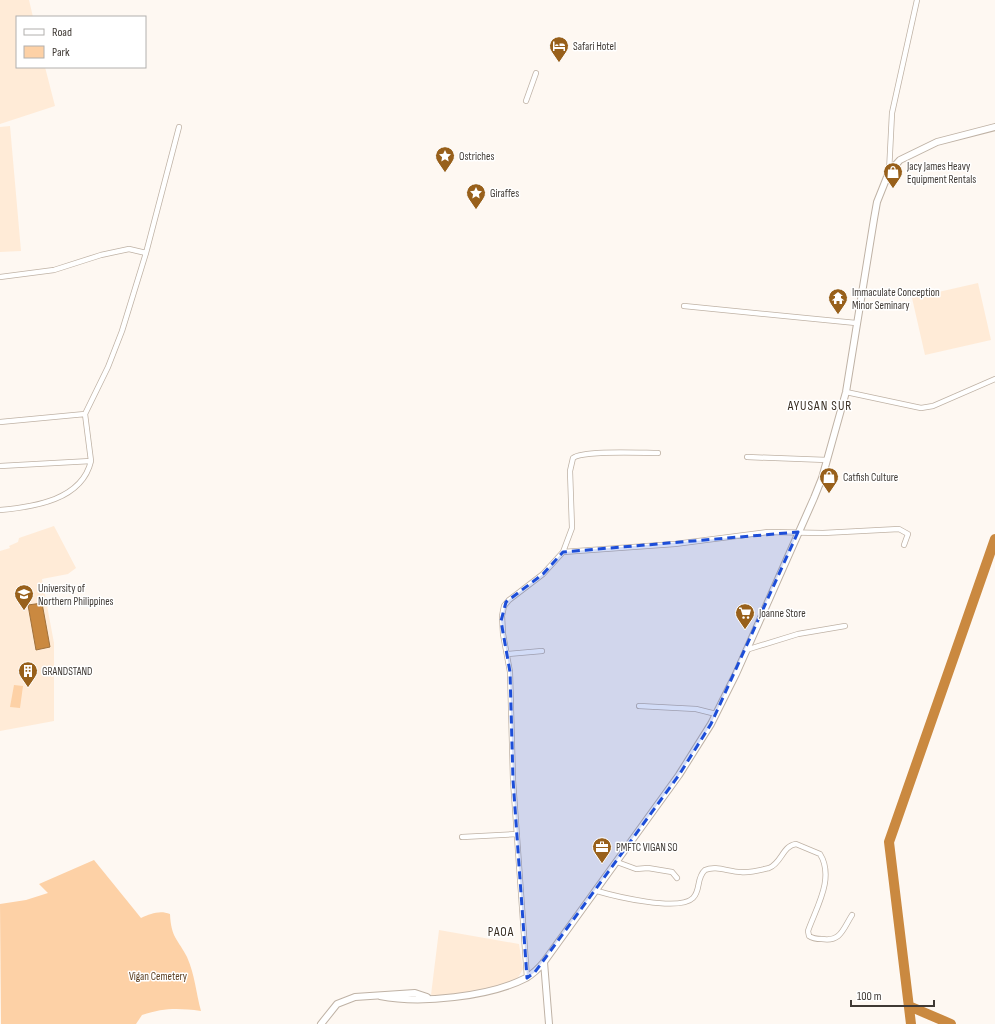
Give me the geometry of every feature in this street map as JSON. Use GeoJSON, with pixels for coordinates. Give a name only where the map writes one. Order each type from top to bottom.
{"type":"FeatureCollection","features":[{"type":"Feature","properties":{"kind":"street"},"geometry":{"type":"LineString","coordinates":[[321,1024],[337,1004],[355,997],[452,997],[486,991],[527,978],[544,962],[597,890],[679,775],[716,714],[818,488],[827,460],[846,392],[856,323],[877,202],[889,172],[892,113],[917,0]]}},
{"type":"Feature","properties":{"kind":"street"},"geometry":{"type":"LineString","coordinates":[[526,101],[536,73]]}},
{"type":"Feature","properties":{"kind":"street"},"geometry":{"type":"LineString","coordinates":[[0,510],[43,504],[56,499],[85,478],[91,461],[85,414],[108,367],[122,331],[146,254],[179,127]]}},
{"type":"Feature","properties":{"kind":"street"},"geometry":{"type":"LineString","coordinates":[[889,172],[900,160],[926,147],[953,137],[995,127]]}},
{"type":"Feature","properties":{"kind":"street"},"geometry":{"type":"LineString","coordinates":[[0,277],[54,270],[102,255],[129,249],[146,254]]}},
{"type":"Feature","properties":{"kind":"street"},"geometry":{"type":"LineString","coordinates":[[684,306],[856,323]]}},
{"type":"Feature","properties":{"kind":"street"},"geometry":{"type":"LineString","coordinates":[[846,392],[921,408],[932,406],[995,379]]}},
{"type":"Feature","properties":{"kind":"street"},"geometry":{"type":"LineString","coordinates":[[0,422],[85,414]]}},
{"type":"Feature","properties":{"kind":"street"},"geometry":{"type":"LineString","coordinates":[[527,978],[510,734],[510,672],[501,621],[504,606],[513,595],[543,574],[563,552],[572,528],[570,472],[573,458],[579,455],[596,453],[658,453]]}},
{"type":"Feature","properties":{"kind":"street"},"geometry":{"type":"LineString","coordinates":[[747,457],[827,460]]}},
{"type":"Feature","properties":{"kind":"street"},"geometry":{"type":"LineString","coordinates":[[0,466],[91,461]]}},
{"type":"Feature","properties":{"kind":"street"},"geometry":{"type":"LineString","coordinates":[[563,552],[668,544],[746,534],[798,532],[823,533],[899,530],[908,534],[904,545]]}},
{"type":"Feature","properties":{"kind":"street"},"geometry":{"type":"LineString","coordinates":[[746,650],[798,634],[845,626]]}},
{"type":"Feature","properties":{"kind":"street"},"geometry":{"type":"LineString","coordinates":[[507,654],[542,651]]}},
{"type":"Feature","properties":{"kind":"street"},"geometry":{"type":"LineString","coordinates":[[639,706],[696,709],[716,714]]}},
{"type":"Feature","properties":{"kind":"street"},"geometry":{"type":"LineString","coordinates":[[462,837],[517,834]]}},
{"type":"Feature","properties":{"kind":"street"},"geometry":{"type":"LineString","coordinates":[[597,890],[631,900],[662,903],[686,902],[692,899],[696,894],[699,877],[705,870],[716,868],[744,872],[768,868],[777,862],[787,848],[796,844],[820,854],[826,872],[825,882],[808,931],[809,936],[835,940],[840,935],[852,915]]}},
{"type":"Feature","properties":{"kind":"street"},"geometry":{"type":"LineString","coordinates":[[617,862],[636,869],[648,868],[672,872],[677,878]]}},
{"type":"Feature","properties":{"kind":"street"},"geometry":{"type":"LineString","coordinates":[[544,962],[548,1024]]}},
{"type":"Feature","properties":{"kind":"highlighted area"},"geometry":{"type":"Polygon","coordinates":[[[798,532],[711,724],[679,775],[535,972],[527,978],[513,780],[510,672],[501,621],[506,602],[543,574],[563,552],[798,532]]]}},
{"type":"Feature","properties":{"kind":"shaded area"},"geometry":{"type":"Polygon","coordinates":[[[0,0],[29,0],[33,16],[16,16],[16,68],[45,68],[55,106],[0,124],[0,0]]]}},
{"type":"Feature","properties":{"kind":"shaded area"},"geometry":{"type":"Polygon","coordinates":[[[10,126],[21,251],[0,252],[0,127],[10,126]]]}},
{"type":"Feature","properties":{"kind":"shaded area"},"geometry":{"type":"Polygon","coordinates":[[[978,283],[991,340],[925,355],[912,298],[978,283]]]}},
{"type":"Feature","properties":{"kind":"shaded area","name":"University of Northern Philippines"},"geometry":{"type":"Polygon","coordinates":[[[54,526],[76,568],[68,574],[42,579],[54,643],[54,721],[0,731],[0,551],[10,548],[9,546],[18,542],[19,538],[54,526]]]}},
{"type":"Feature","properties":{"kind":"shaded area"},"geometry":{"type":"Polygon","coordinates":[[[42,603],[50,647],[36,650],[28,605],[42,603]]]}},
{"type":"Feature","properties":{"kind":"shaded area"},"geometry":{"type":"Polygon","coordinates":[[[439,930],[519,944],[523,969],[516,981],[489,990],[455,996],[431,995],[439,930]]]}},
{"type":"Feature","properties":{"kind":"green space"},"geometry":{"type":"Polygon","coordinates":[[[14,685],[23,686],[20,708],[10,707],[14,685]]]}},
{"type":"Feature","properties":{"kind":"green space","name":"Vigan Cemetery"},"geometry":{"type":"Polygon","coordinates":[[[94,860],[141,918],[159,912],[170,914],[173,933],[187,957],[192,970],[201,1011],[178,1009],[157,1011],[142,1015],[136,1024],[1,1024],[0,904],[26,900],[48,893],[39,884],[94,860]]]}},
{"type":"Feature","properties":{"kind":"waterway"},"geometry":{"type":"LineString","coordinates":[[911,1024],[889,842],[995,539]]}},
{"type":"Feature","properties":{"kind":"waterway"},"geometry":{"type":"LineString","coordinates":[[909,1006],[951,1024]]}},
{"type":"Feature","properties":{"kind":"place","name":"Safari Hotel"},"geometry":{"type":"Point","coordinates":[559,63]}},
{"type":"Feature","properties":{"kind":"place","name":"Ostriches"},"geometry":{"type":"Point","coordinates":[445,173]}},
{"type":"Feature","properties":{"kind":"place","name":"Jacy James Heavy Equipment Rentals"},"geometry":{"type":"Point","coordinates":[893,189]}},
{"type":"Feature","properties":{"kind":"place","name":"Giraffes"},"geometry":{"type":"Point","coordinates":[476,210]}},
{"type":"Feature","properties":{"kind":"place","name":"Immaculate Conception Minor Seminary"},"geometry":{"type":"Point","coordinates":[838,315]}},
{"type":"Feature","properties":{"kind":"place","name":"Catfish Culture"},"geometry":{"type":"Point","coordinates":[829,494]}},
{"type":"Feature","properties":{"kind":"place","name":"University of Northern Philippines"},"geometry":{"type":"Point","coordinates":[24,611]}},
{"type":"Feature","properties":{"kind":"place","name":"Joanne Store"},"geometry":{"type":"Point","coordinates":[745,630]}},
{"type":"Feature","properties":{"kind":"place","name":"GRANDSTAND"},"geometry":{"type":"Point","coordinates":[28,688]}},
{"type":"Feature","properties":{"kind":"place","name":"PMFTC VIGAN SO"},"geometry":{"type":"Point","coordinates":[602,864]}},
{"type":"Feature","properties":{"kind":"district","name":"AYUSAN SUR"},"geometry":{"type":"Point","coordinates":[820,405]}},
{"type":"Feature","properties":{"kind":"district","name":"PAOA"},"geometry":{"type":"Point","coordinates":[501,931]}}]}
